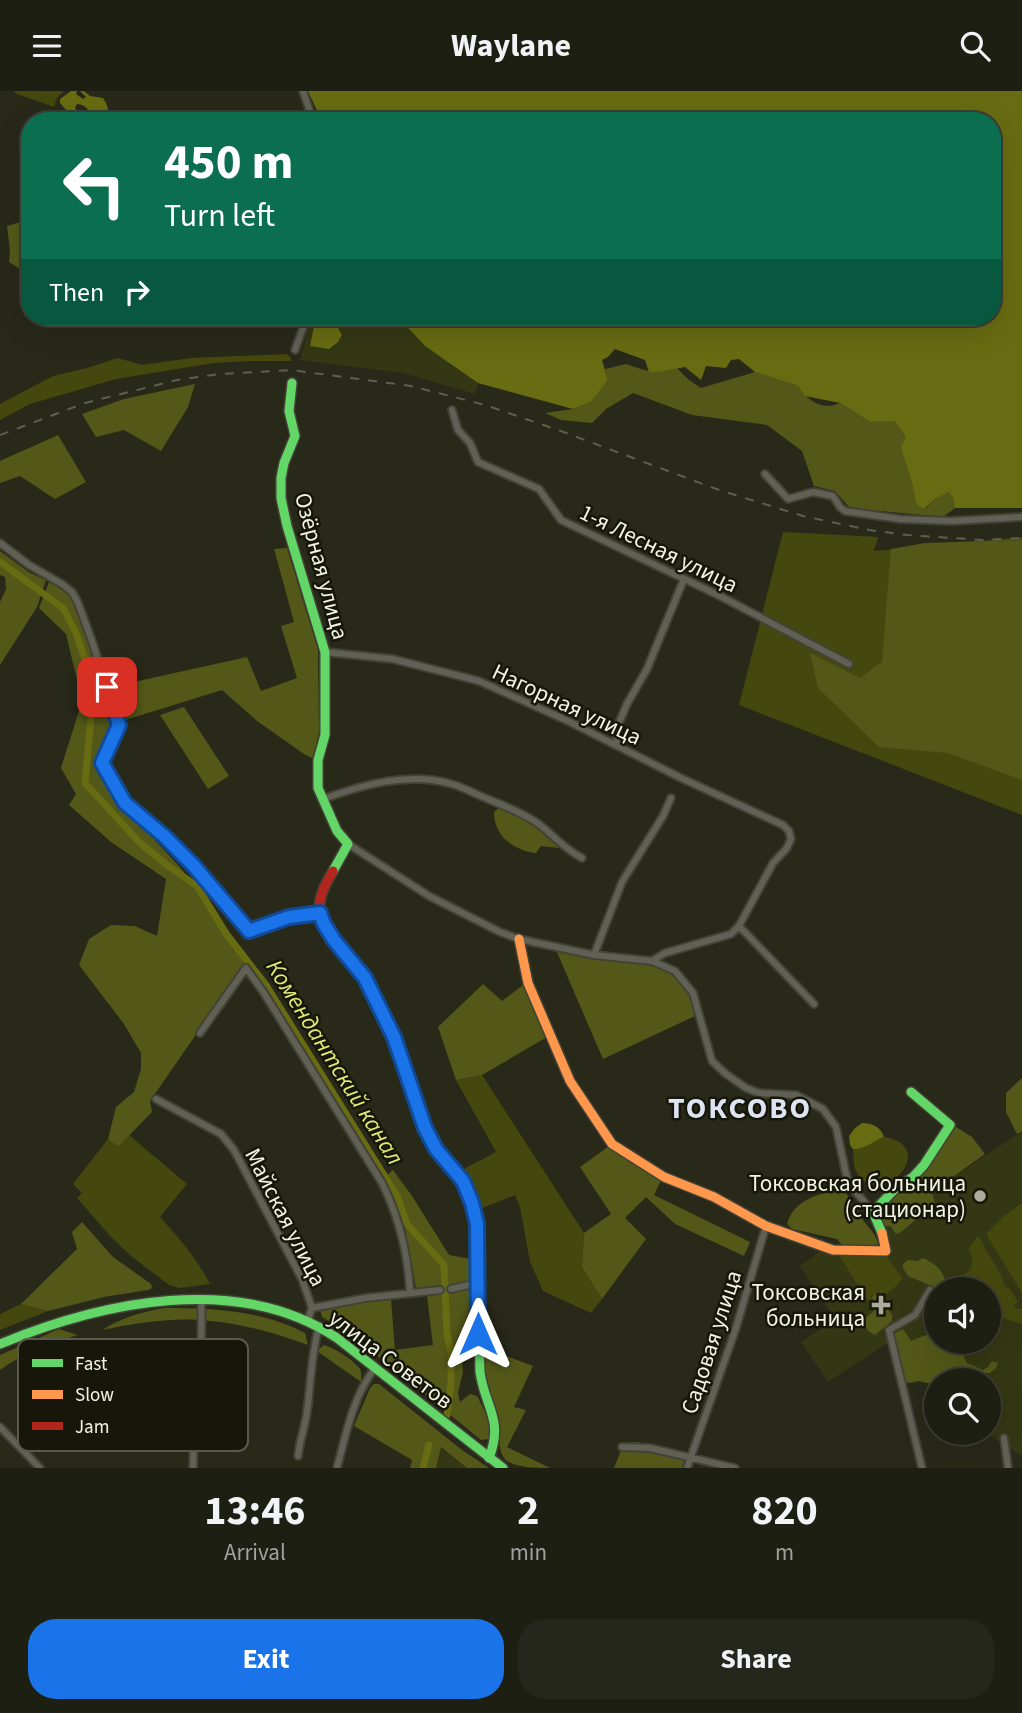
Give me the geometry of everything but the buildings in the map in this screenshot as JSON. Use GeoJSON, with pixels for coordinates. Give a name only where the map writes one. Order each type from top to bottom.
{"type":"FeatureCollection","features":[{"type":"Feature","properties":{"kind":"street"},"geometry":{"type":"LineString","coordinates":[[303,91],[310,112]]}},
{"type":"Feature","properties":{"kind":"street"},"geometry":{"type":"LineString","coordinates":[[295,350],[304,326]]}},
{"type":"Feature","properties":{"kind":"street","name":"Озёрная улица"},"geometry":{"type":"LineString","coordinates":[[292,383],[289,411],[295,436],[284,463],[281,498],[325,652],[325,735],[318,760],[318,788],[337,831],[348,844]]}},
{"type":"Feature","properties":{"kind":"street","name":"1-я Лесная улица"},"geometry":{"type":"LineString","coordinates":[[452,410],[458,430],[470,443],[478,462],[539,489],[561,520],[684,579],[849,664]]}},
{"type":"Feature","properties":{"kind":"street"},"geometry":{"type":"LineString","coordinates":[[765,474],[788,499],[813,492],[833,496],[845,511],[900,519],[951,521],[1022,517]]}},
{"type":"Feature","properties":{"kind":"street"},"geometry":{"type":"LineString","coordinates":[[0,543],[29,565],[62,584],[72,592],[78,604],[119,725],[102,763],[125,803],[194,866],[249,931],[289,917],[320,913]]}},
{"type":"Feature","properties":{"kind":"street"},"geometry":{"type":"LineString","coordinates":[[622,748],[616,737],[616,730],[647,669],[684,579]]}},
{"type":"Feature","properties":{"kind":"street","name":"Нагорная улица"},"geometry":{"type":"LineString","coordinates":[[325,652],[393,659],[479,681],[783,825],[789,831],[791,839],[773,863],[739,926]]}},
{"type":"Feature","properties":{"kind":"street"},"geometry":{"type":"LineString","coordinates":[[323,799],[352,789],[403,779],[447,783],[464,787],[539,825],[565,848],[582,858]]}},
{"type":"Feature","properties":{"kind":"street"},"geometry":{"type":"LineString","coordinates":[[594,955],[622,882],[663,816],[671,798]]}},
{"type":"Feature","properties":{"kind":"street"},"geometry":{"type":"LineString","coordinates":[[489,1458],[496,1436],[495,1423],[481,1379],[477,1224],[472,1203],[463,1181],[436,1149],[425,1128],[394,1037],[365,978],[334,940],[320,913],[318,904],[323,890],[348,844],[429,896],[476,921],[519,939],[594,955],[652,961],[675,971],[693,993],[712,1061],[726,1075],[759,1093],[796,1095],[823,1109],[836,1127],[848,1183],[873,1212],[886,1251],[833,1250],[766,1226],[714,1197],[664,1177],[612,1144],[570,1081],[528,983],[519,939]]}},
{"type":"Feature","properties":{"kind":"street"},"geometry":{"type":"LineString","coordinates":[[652,961],[665,953],[731,935],[739,926],[814,1004]]}},
{"type":"Feature","properties":{"kind":"street"},"geometry":{"type":"LineString","coordinates":[[200,1033],[246,968],[393,1204],[410,1293]]}},
{"type":"Feature","properties":{"kind":"street"},"geometry":{"type":"LineString","coordinates":[[873,1212],[924,1165],[950,1125],[911,1092]]}},
{"type":"Feature","properties":{"kind":"street","name":"Майская улица"},"geometry":{"type":"LineString","coordinates":[[156,1099],[221,1134],[234,1150],[302,1279],[312,1308]]}},
{"type":"Feature","properties":{"kind":"street","name":"Садовая улица"},"geometry":{"type":"LineString","coordinates":[[687,1468],[736,1328],[766,1226]]}},
{"type":"Feature","properties":{"kind":"street"},"geometry":{"type":"LineString","coordinates":[[452,1289],[477,1283]]}},
{"type":"Feature","properties":{"kind":"street"},"geometry":{"type":"LineString","coordinates":[[307,1322],[312,1308],[365,1298],[440,1290]]}},
{"type":"Feature","properties":{"kind":"street","name":"улица Советов"},"geometry":{"type":"LineString","coordinates":[[0,1344],[45,1326],[103,1311],[172,1299],[222,1301],[268,1309],[319,1327],[343,1341],[503,1468]]}},
{"type":"Feature","properties":{"kind":"street"},"geometry":{"type":"LineString","coordinates":[[201,1299],[202,1339]]}},
{"type":"Feature","properties":{"kind":"street"},"geometry":{"type":"LineString","coordinates":[[922,1468],[889,1330],[915,1315],[924,1300]]}},
{"type":"Feature","properties":{"kind":"street"},"geometry":{"type":"LineString","coordinates":[[299,1456],[300,1440],[307,1416],[314,1341],[319,1327]]}},
{"type":"Feature","properties":{"kind":"street"},"geometry":{"type":"LineString","coordinates":[[337,1468],[366,1379],[375,1368]]}},
{"type":"Feature","properties":{"kind":"street"},"geometry":{"type":"LineString","coordinates":[[0,1427],[18,1446]]}},
{"type":"Feature","properties":{"kind":"street"},"geometry":{"type":"LineString","coordinates":[[1004,1438],[1008,1468]]}},
{"type":"Feature","properties":{"kind":"street"},"geometry":{"type":"LineString","coordinates":[[622,1447],[650,1448],[735,1468]]}},
{"type":"Feature","properties":{"kind":"street"},"geometry":{"type":"LineString","coordinates":[[23,1451],[40,1468]]}},
{"type":"Feature","properties":{"kind":"street"},"geometry":{"type":"LineString","coordinates":[[26,1468],[33,1462]]}},
{"type":"Feature","properties":{"kind":"shaded area"},"geometry":{"type":"Polygon","coordinates":[[[13,91],[64,91],[57,98],[54,107],[13,91]]]}},
{"type":"Feature","properties":{"kind":"shaded area"},"geometry":{"type":"Polygon","coordinates":[[[71,91],[77,91],[76,94],[83,99],[86,97],[80,91],[84,91],[90,96],[103,98],[108,112],[89,112],[86,107],[77,104],[75,108],[78,112],[69,112],[60,103],[60,99],[71,91]]]}},
{"type":"Feature","properties":{"kind":"shaded area"},"geometry":{"type":"Polygon","coordinates":[[[308,91],[1022,91],[1022,508],[955,508],[949,492],[924,509],[916,504],[901,447],[906,437],[895,421],[870,422],[840,403],[805,396],[798,386],[755,372],[739,359],[731,360],[726,368],[706,366],[701,380],[685,367],[649,372],[645,360],[615,349],[602,360],[608,380],[591,402],[573,409],[478,383],[425,346],[406,326],[1001,326],[1001,112],[318,112],[308,91]]]}},
{"type":"Feature","properties":{"kind":"shaded area"},"geometry":{"type":"Polygon","coordinates":[[[21,222],[21,269],[9,262],[7,226],[21,222]]]}},
{"type":"Feature","properties":{"kind":"shaded area"},"geometry":{"type":"Polygon","coordinates":[[[309,326],[406,326],[425,346],[478,383],[475,394],[403,373],[300,360],[309,326]]]}},
{"type":"Feature","properties":{"kind":"shaded area"},"geometry":{"type":"Polygon","coordinates":[[[314,326],[337,326],[342,335],[329,349],[310,346],[314,326]]]}},
{"type":"Feature","properties":{"kind":"shaded area"},"geometry":{"type":"Polygon","coordinates":[[[287,354],[291,361],[214,363],[116,379],[30,404],[0,420],[0,404],[53,376],[118,358],[142,365],[191,358],[287,354]]]}},
{"type":"Feature","properties":{"kind":"shaded area"},"geometry":{"type":"Polygon","coordinates":[[[626,364],[652,371],[677,368],[701,388],[755,372],[798,386],[806,396],[821,405],[840,403],[870,422],[895,420],[907,437],[916,504],[925,509],[935,499],[949,492],[955,500],[955,508],[943,517],[850,508],[835,491],[814,486],[802,451],[767,425],[692,415],[633,393],[606,409],[592,423],[561,420],[545,413],[573,409],[591,402],[608,380],[605,369],[626,364]]]}},
{"type":"Feature","properties":{"kind":"shaded area"},"geometry":{"type":"Polygon","coordinates":[[[195,384],[188,407],[161,451],[124,430],[96,437],[82,414],[124,399],[195,384]]]}},
{"type":"Feature","properties":{"kind":"shaded area"},"geometry":{"type":"Polygon","coordinates":[[[58,435],[86,482],[55,499],[20,476],[0,483],[0,461],[58,435]]]}},
{"type":"Feature","properties":{"kind":"shaded area"},"geometry":{"type":"Polygon","coordinates":[[[783,532],[878,537],[874,551],[1022,537],[1022,815],[739,705],[783,532]]]}},
{"type":"Feature","properties":{"kind":"shaded area"},"geometry":{"type":"Polygon","coordinates":[[[1022,540],[1022,780],[948,753],[879,747],[818,688],[810,653],[860,678],[882,662],[891,549],[925,543],[1022,540]]]}},
{"type":"Feature","properties":{"kind":"shaded area"},"geometry":{"type":"Polygon","coordinates":[[[287,548],[318,650],[319,732],[312,758],[257,721],[222,690],[122,721],[111,687],[247,657],[261,691],[297,678],[281,626],[294,622],[274,549],[287,548]]]}},
{"type":"Feature","properties":{"kind":"shaded area"},"geometry":{"type":"Polygon","coordinates":[[[0,551],[30,573],[46,580],[37,607],[0,665],[0,602],[6,589],[5,577],[0,575],[0,551]]]}},
{"type":"Feature","properties":{"kind":"shaded area"},"geometry":{"type":"Polygon","coordinates":[[[49,582],[69,594],[90,643],[116,724],[99,764],[122,805],[180,867],[249,958],[150,1101],[152,1112],[118,1147],[108,1139],[116,1107],[134,1092],[141,1069],[141,1053],[124,1024],[79,965],[89,939],[111,925],[135,926],[157,936],[166,879],[111,842],[69,805],[76,794],[61,768],[82,701],[66,634],[39,608],[49,582]]]}},
{"type":"Feature","properties":{"kind":"shaded area"},"geometry":{"type":"Polygon","coordinates":[[[184,707],[229,776],[208,789],[160,715],[184,707]]]}},
{"type":"Feature","properties":{"kind":"shaded area"},"geometry":{"type":"Polygon","coordinates":[[[499,808],[532,823],[559,848],[541,846],[536,853],[528,852],[507,841],[495,821],[494,812],[499,808]]]}},
{"type":"Feature","properties":{"kind":"shaded area"},"geometry":{"type":"Polygon","coordinates":[[[556,950],[617,962],[651,963],[674,975],[691,994],[695,1016],[603,1059],[556,950]]]}},
{"type":"Feature","properties":{"kind":"shaded area"},"geometry":{"type":"Polygon","coordinates":[[[483,984],[502,1001],[523,985],[547,1037],[482,1075],[456,1080],[438,1027],[483,984]]]}},
{"type":"Feature","properties":{"kind":"shaded area"},"geometry":{"type":"Polygon","coordinates":[[[482,1075],[584,1233],[582,1267],[602,1299],[591,1313],[543,1291],[530,1262],[520,1207],[515,1195],[475,1211],[458,1172],[496,1152],[456,1080],[482,1075]]]}},
{"type":"Feature","properties":{"kind":"shaded area"},"geometry":{"type":"Polygon","coordinates":[[[1022,1078],[1022,1131],[1017,1134],[1006,1112],[1006,1093],[1022,1078]]]}},
{"type":"Feature","properties":{"kind":"shaded area"},"geometry":{"type":"Polygon","coordinates":[[[862,1123],[876,1126],[884,1137],[865,1147],[853,1149],[849,1136],[862,1123]]]}},
{"type":"Feature","properties":{"kind":"shaded area"},"geometry":{"type":"Polygon","coordinates":[[[956,1127],[972,1137],[985,1154],[932,1192],[935,1204],[932,1211],[896,1234],[890,1226],[884,1226],[882,1217],[885,1206],[956,1127]]]}},
{"type":"Feature","properties":{"kind":"shaded area","name":"Токсовская больница"},"geometry":{"type":"Polygon","coordinates":[[[1022,1131],[1022,1456],[1001,1443],[1001,1368],[927,1368],[892,1340],[828,1382],[801,1342],[835,1319],[800,1266],[823,1249],[888,1254],[881,1228],[1022,1131]]]}},
{"type":"Feature","properties":{"kind":"shaded area"},"geometry":{"type":"Polygon","coordinates":[[[129,1135],[187,1184],[160,1217],[187,1249],[210,1284],[180,1288],[169,1285],[131,1256],[77,1198],[82,1193],[73,1184],[108,1139],[118,1147],[129,1135]]]}},
{"type":"Feature","properties":{"kind":"shaded area"},"geometry":{"type":"Polygon","coordinates":[[[884,1137],[901,1143],[907,1153],[907,1163],[900,1174],[890,1182],[878,1185],[866,1182],[855,1169],[853,1149],[865,1147],[884,1137]]]}},
{"type":"Feature","properties":{"kind":"shaded area"},"geometry":{"type":"Polygon","coordinates":[[[609,1146],[661,1180],[654,1195],[750,1242],[744,1256],[675,1224],[646,1197],[625,1218],[646,1239],[602,1299],[582,1267],[584,1233],[611,1214],[580,1167],[609,1146]]]}},
{"type":"Feature","properties":{"kind":"shaded area"},"geometry":{"type":"Polygon","coordinates":[[[393,1170],[449,1255],[470,1259],[474,1317],[460,1336],[463,1372],[458,1393],[460,1402],[470,1394],[477,1396],[489,1422],[489,1439],[481,1440],[348,1332],[322,1317],[320,1310],[391,1299],[395,1350],[433,1345],[426,1288],[416,1288],[399,1195],[386,1176],[393,1170]]]}},
{"type":"Feature","properties":{"kind":"shaded area"},"geometry":{"type":"Polygon","coordinates":[[[844,1189],[878,1244],[860,1248],[842,1245],[837,1239],[792,1229],[787,1224],[790,1215],[802,1203],[817,1195],[844,1189]]]}},
{"type":"Feature","properties":{"kind":"shaded area"},"geometry":{"type":"Polygon","coordinates":[[[1022,1203],[1022,1293],[987,1233],[1022,1203]]]}},
{"type":"Feature","properties":{"kind":"shaded area"},"geometry":{"type":"Polygon","coordinates":[[[82,1222],[113,1257],[151,1284],[152,1288],[48,1311],[21,1304],[77,1249],[72,1232],[82,1222]]]}},
{"type":"Feature","properties":{"kind":"shaded area"},"geometry":{"type":"Polygon","coordinates":[[[978,1236],[1001,1274],[1005,1286],[1018,1302],[1014,1305],[1017,1309],[1022,1309],[1022,1324],[1001,1316],[1001,1277],[956,1277],[965,1274],[971,1267],[972,1259],[968,1249],[978,1236]]]}},
{"type":"Feature","properties":{"kind":"shaded area"},"geometry":{"type":"Polygon","coordinates":[[[839,1255],[886,1255],[903,1278],[882,1298],[877,1291],[871,1296],[872,1300],[868,1301],[839,1255]]]}},
{"type":"Feature","properties":{"kind":"shaded area"},"geometry":{"type":"Polygon","coordinates":[[[923,1258],[932,1263],[944,1277],[924,1277],[924,1283],[908,1276],[903,1264],[908,1260],[917,1261],[923,1258]]]}},
{"type":"Feature","properties":{"kind":"shaded area"},"geometry":{"type":"Polygon","coordinates":[[[876,1292],[892,1315],[892,1321],[875,1335],[868,1331],[863,1320],[875,1310],[872,1297],[876,1292]]]}},
{"type":"Feature","properties":{"kind":"shaded area"},"geometry":{"type":"Polygon","coordinates":[[[21,1304],[48,1311],[0,1330],[0,1314],[21,1304]]]}},
{"type":"Feature","properties":{"kind":"shaded area"},"geometry":{"type":"Polygon","coordinates":[[[164,1308],[218,1310],[271,1319],[305,1333],[308,1345],[254,1328],[198,1320],[162,1321],[102,1330],[132,1316],[164,1308]]]}},
{"type":"Feature","properties":{"kind":"shaded area"},"geometry":{"type":"Polygon","coordinates":[[[59,1329],[78,1335],[66,1339],[36,1339],[59,1329]]]}},
{"type":"Feature","properties":{"kind":"shaded area"},"geometry":{"type":"Polygon","coordinates":[[[903,1329],[911,1341],[924,1336],[924,1354],[963,1354],[967,1363],[978,1368],[924,1368],[924,1382],[905,1382],[895,1333],[903,1329]]]}},
{"type":"Feature","properties":{"kind":"shaded area"},"geometry":{"type":"Polygon","coordinates":[[[324,1345],[344,1355],[360,1369],[361,1382],[317,1351],[324,1345]]]}},
{"type":"Feature","properties":{"kind":"shaded area"},"geometry":{"type":"Polygon","coordinates":[[[18,1347],[18,1359],[0,1370],[0,1355],[18,1347]]]}},
{"type":"Feature","properties":{"kind":"shaded area"},"geometry":{"type":"Polygon","coordinates":[[[484,1348],[533,1366],[514,1407],[526,1410],[507,1447],[550,1468],[522,1466],[507,1461],[504,1457],[500,1448],[499,1418],[484,1376],[484,1348]]]}},
{"type":"Feature","properties":{"kind":"shaded area"},"geometry":{"type":"Polygon","coordinates":[[[992,1361],[998,1363],[996,1368],[986,1368],[992,1361]]]}},
{"type":"Feature","properties":{"kind":"shaded area"},"geometry":{"type":"Polygon","coordinates":[[[374,1384],[379,1384],[489,1468],[467,1468],[441,1447],[436,1468],[410,1468],[412,1460],[354,1426],[374,1384]]]}},
{"type":"Feature","properties":{"kind":"shaded area"},"geometry":{"type":"Polygon","coordinates":[[[636,1442],[688,1453],[682,1468],[614,1468],[624,1443],[636,1442]]]}},
{"type":"Feature","properties":{"kind":"shaded area"},"geometry":{"type":"Polygon","coordinates":[[[440,1447],[467,1468],[436,1468],[440,1447]]]}},
{"type":"Feature","properties":{"kind":"waterway","name":"Комендантский канал"},"geometry":{"type":"LineString","coordinates":[[0,562],[63,608],[76,633],[91,678],[91,718],[85,783],[139,842],[197,886],[227,935],[266,985],[397,1196],[407,1224],[444,1265],[447,1334],[451,1352],[447,1415]]}},
{"type":"Feature","properties":{"kind":"waterway","name":"Комендантский канал"},"geometry":{"type":"LineString","coordinates":[[423,1468],[429,1445]]}},
{"type":"Feature","properties":{"kind":"railway"},"geometry":{"type":"LineString","coordinates":[[0,435],[85,403],[177,380],[220,374],[291,370],[411,386],[485,405],[719,490],[803,516],[907,535],[983,540],[1022,538]]}},
{"type":"Feature","properties":{"kind":"traffic: fast"},"geometry":{"type":"LineString","coordinates":[[292,383],[289,411],[295,436],[284,463],[281,498],[325,652],[325,735],[318,760],[318,788],[337,831],[348,844],[333,871]]}},
{"type":"Feature","properties":{"kind":"traffic: fast"},"geometry":{"type":"LineString","coordinates":[[882,1233],[873,1212],[924,1165],[950,1125],[911,1092]]}},
{"type":"Feature","properties":{"kind":"traffic: fast"},"geometry":{"type":"LineString","coordinates":[[441,1153],[467,1195],[476,1223],[480,1372],[495,1433],[489,1458]]}},
{"type":"Feature","properties":{"kind":"traffic: fast"},"geometry":{"type":"LineString","coordinates":[[0,1344],[82,1316],[125,1306],[214,1300],[257,1305],[298,1318],[337,1338],[503,1468]]}},
{"type":"Feature","properties":{"kind":"traffic: slow"},"geometry":{"type":"LineString","coordinates":[[519,939],[528,983],[570,1081],[612,1144],[664,1177],[714,1197],[766,1226],[833,1250],[886,1251],[882,1233]]}},
{"type":"Feature","properties":{"kind":"traffic: jam"},"geometry":{"type":"LineString","coordinates":[[333,871],[320,898],[324,925],[359,969],[377,999],[388,1022],[424,1123],[441,1153]]}},
{"type":"Feature","properties":{"kind":"place","name":"Токсовская больница (стационар)"},"geometry":{"type":"Point","coordinates":[980,1196]}},
{"type":"Feature","properties":{"kind":"place","name":"Токсовская больница"},"geometry":{"type":"Point","coordinates":[881,1305]}},
{"type":"Feature","properties":{"kind":"district","name":"ТОКСОВО"},"geometry":{"type":"Point","coordinates":[740,1108]}},
{"type":"Feature","properties":{"kind":"route"},"geometry":{"type":"LineString","coordinates":[[107,687],[119,725],[102,763],[125,803],[194,866],[249,931],[289,917],[320,913],[334,940],[365,978],[394,1037],[425,1128],[436,1149],[463,1181],[472,1203],[477,1224],[478,1334]]}}]}
